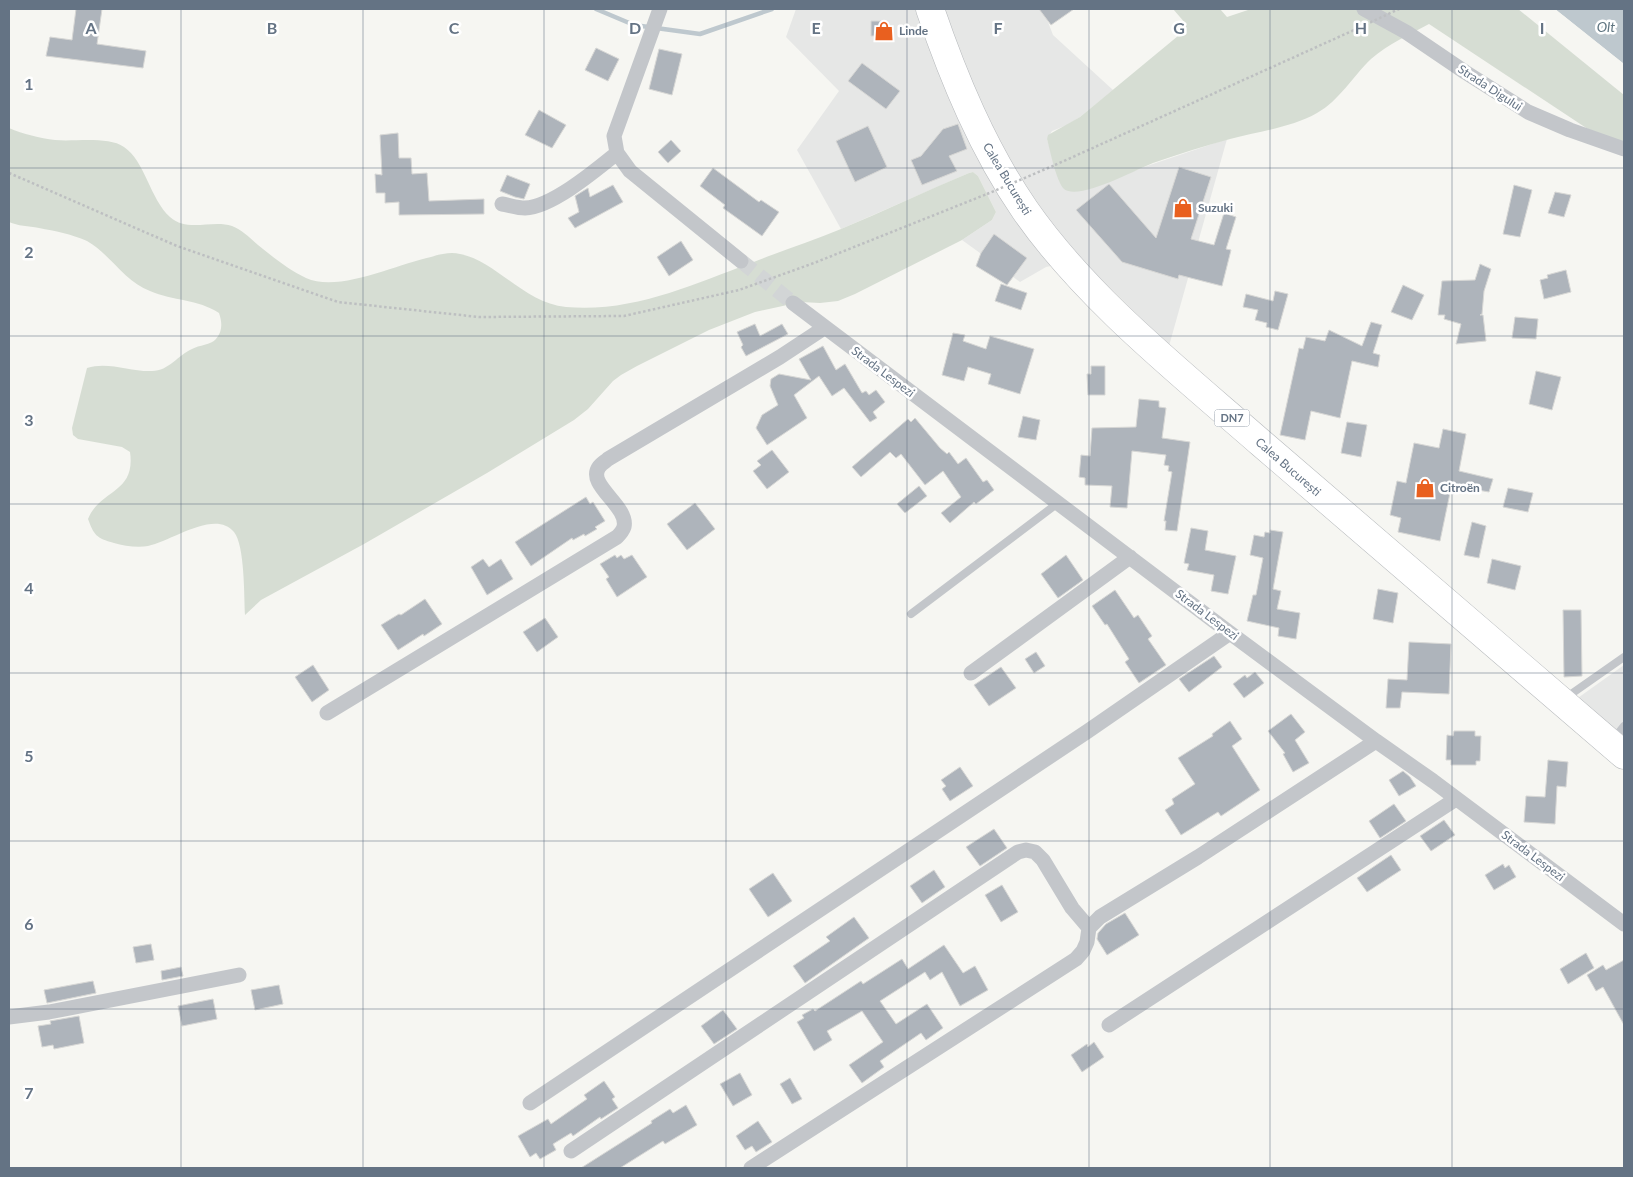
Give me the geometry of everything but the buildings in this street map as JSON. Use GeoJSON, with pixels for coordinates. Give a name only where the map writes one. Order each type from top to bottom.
{"type":"FeatureCollection","features":[{"type":"Feature","properties":{"kind":"highway","name":"Calea București"},"geometry":{"type":"LineString","coordinates":[[930,9],[957,79],[998,168],[1025,210],[1054,248],[1090,288],[1164,358],[1431,592],[1561,701],[1621,746]]}},
{"type":"Feature","properties":{"kind":"street","name":"Strada Digului"},"geometry":{"type":"LineString","coordinates":[[1364,9],[1406,32],[1464,72],[1528,112],[1570,130],[1624,149]]}},
{"type":"Feature","properties":{"kind":"street"},"geometry":{"type":"LineString","coordinates":[[658,13],[614,136],[617,153],[630,172],[741,261]]}},
{"type":"Feature","properties":{"kind":"street"},"geometry":{"type":"LineString","coordinates":[[502,204],[524,208],[536,206],[559,195],[586,178],[617,153]]}},
{"type":"Feature","properties":{"kind":"street","name":"Strada Lespezi"},"geometry":{"type":"LineString","coordinates":[[793,303],[1230,633],[1624,924]]}},
{"type":"Feature","properties":{"kind":"street"},"geometry":{"type":"LineString","coordinates":[[327,713],[617,537],[624,528],[624,519],[620,510],[599,484],[598,467],[608,459],[780,357],[824,328]]}},
{"type":"Feature","properties":{"kind":"street"},"geometry":{"type":"LineString","coordinates":[[971,673],[1130,557]]}},
{"type":"Feature","properties":{"kind":"street"},"geometry":{"type":"LineString","coordinates":[[530,1103],[1088,731],[1230,633]]}},
{"type":"Feature","properties":{"kind":"street"},"geometry":{"type":"LineString","coordinates":[[751,1168],[1076,959],[1083,951],[1087,942],[1089,928],[1100,917],[1198,857],[1376,741]]}},
{"type":"Feature","properties":{"kind":"street"},"geometry":{"type":"LineString","coordinates":[[1109,1025],[1456,799]]}},
{"type":"Feature","properties":{"kind":"street"},"geometry":{"type":"LineString","coordinates":[[571,1151],[1018,852],[1026,850],[1035,852],[1043,860],[1072,908],[1089,928]]}},
{"type":"Feature","properties":{"kind":"street"},"geometry":{"type":"LineString","coordinates":[[9,1017],[49,1012],[239,975]]}},
{"type":"Feature","properties":{"kind":"lane"},"geometry":{"type":"LineString","coordinates":[[911,614],[1058,503]]}},
{"type":"Feature","properties":{"kind":"lane"},"geometry":{"type":"LineString","coordinates":[[1561,701],[1624,657]]}},
{"type":"Feature","properties":{"kind":"path"},"geometry":{"type":"LineString","coordinates":[[9,173],[177,246],[338,302],[479,317],[624,316],[739,290],[823,260],[1054,165],[1400,9]]}},
{"type":"Feature","properties":{"kind":"shaded area"},"geometry":{"type":"Polygon","coordinates":[[[796,9],[1043,9],[1053,35],[1113,90],[1080,117],[1052,131],[1047,139],[1060,182],[1101,185],[1141,168],[1227,139],[1169,346],[1082,260],[1046,267],[1020,282],[962,240],[992,220],[996,212],[978,176],[973,172],[841,229],[797,150],[839,91],[786,37],[796,9]]]}},
{"type":"Feature","properties":{"kind":"shaded area"},"geometry":{"type":"Polygon","coordinates":[[[1173,9],[1220,9],[1227,17],[1251,9],[1518,9],[1624,95],[1624,153],[1429,24],[1384,49],[1371,59],[1332,102],[1307,118],[1285,126],[1182,153],[1153,163],[1095,188],[1071,192],[1064,189],[1058,179],[1047,139],[1048,135],[1080,117],[1184,31],[1186,24],[1173,9]]]}},
{"type":"Feature","properties":{"kind":"shaded area"},"geometry":{"type":"Polygon","coordinates":[[[9,128],[49,139],[100,140],[124,147],[137,161],[157,200],[170,217],[184,224],[224,224],[232,226],[243,232],[281,263],[306,278],[319,282],[351,280],[452,253],[467,256],[481,262],[535,297],[550,304],[566,307],[614,306],[661,296],[830,233],[973,172],[978,176],[996,212],[992,220],[962,240],[855,294],[838,301],[820,303],[801,302],[755,312],[709,330],[637,366],[613,381],[588,409],[574,420],[364,544],[261,600],[245,615],[240,548],[234,532],[226,526],[216,524],[193,528],[144,547],[118,544],[96,535],[88,519],[93,509],[100,502],[123,484],[128,476],[130,452],[122,447],[78,439],[73,435],[72,428],[87,368],[111,366],[152,371],[168,366],[187,352],[211,343],[216,339],[220,333],[221,326],[219,313],[203,305],[159,294],[141,287],[87,241],[63,233],[9,222],[9,128]]]}},
{"type":"Feature","properties":{"kind":"shaded area"},"geometry":{"type":"Polygon","coordinates":[[[1624,665],[1624,739],[1575,700],[1624,665]]]}},
{"type":"Feature","properties":{"kind":"water","name":"Olt"},"geometry":{"type":"Polygon","coordinates":[[[1555,9],[1624,9],[1624,64],[1555,9]]]}},
{"type":"Feature","properties":{"kind":"pier"},"geometry":{"type":"Polygon","coordinates":[[[1552,9],[1555,9],[1624,64],[1624,67],[1552,9]]]}},
{"type":"Feature","properties":{"kind":"waterway"},"geometry":{"type":"LineString","coordinates":[[596,9],[634,25],[700,34],[772,9]]}},
{"type":"Feature","properties":{"kind":"tunnel"},"geometry":{"type":"LineString","coordinates":[[741,261],[793,303]]}},
{"type":"Feature","properties":{"kind":"place","name":"Linde"},"geometry":{"type":"Point","coordinates":[884,31]}},
{"type":"Feature","properties":{"kind":"place","name":"Suzuki"},"geometry":{"type":"Point","coordinates":[1183,208]}},
{"type":"Feature","properties":{"kind":"place","name":"Citroën"},"geometry":{"type":"Point","coordinates":[1425,488]}}]}
